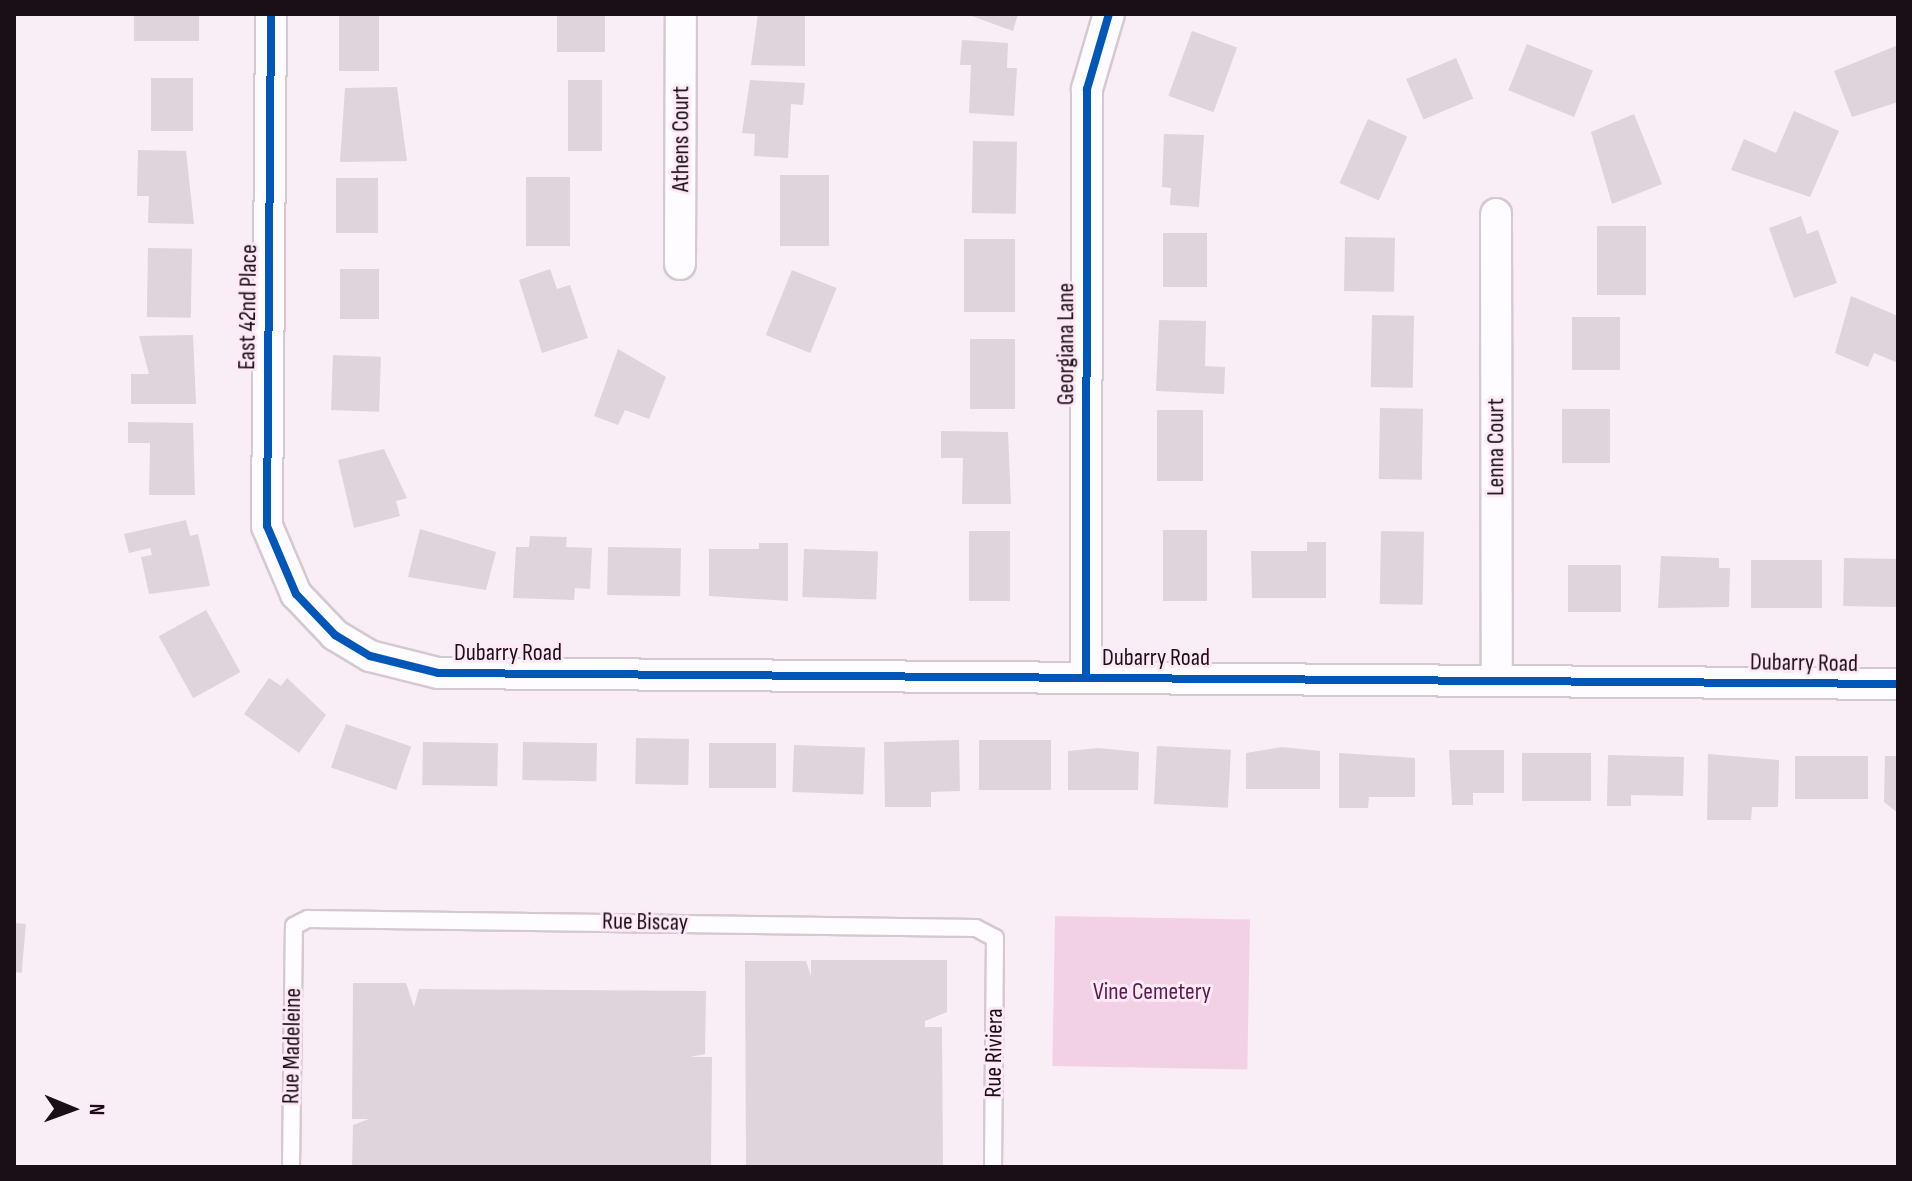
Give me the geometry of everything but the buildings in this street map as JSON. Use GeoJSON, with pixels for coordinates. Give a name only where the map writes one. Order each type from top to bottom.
{"type":"FeatureCollection","features":[{"type":"Feature","properties":{"kind":"street","name":"East 42nd Place"},"geometry":{"type":"LineString","coordinates":[[271,14],[265,512],[296,594]]}},
{"type":"Feature","properties":{"kind":"street","name":"Athens Court"},"geometry":{"type":"LineString","coordinates":[[680,264],[681,14]]}},
{"type":"Feature","properties":{"kind":"street","name":"Georgiana Lane"},"geometry":{"type":"LineString","coordinates":[[1086,677],[1087,89],[1109,14]]}},
{"type":"Feature","properties":{"kind":"street","name":"Lenna Court"},"geometry":{"type":"LineString","coordinates":[[1496,214],[1497,680]]}},
{"type":"Feature","properties":{"kind":"street","name":"Dubarry Road"},"geometry":{"type":"LineString","coordinates":[[296,594],[358,650],[438,673],[1898,684]]}},
{"type":"Feature","properties":{"kind":"lane","name":"Rue Biscay"},"geometry":{"type":"LineString","coordinates":[[294,926],[308,919],[967,926],[995,938]]}},
{"type":"Feature","properties":{"kind":"lane","name":"Rue Madeleine"},"geometry":{"type":"LineString","coordinates":[[291,1167],[294,926]]}},
{"type":"Feature","properties":{"kind":"lane","name":"Rue Riviera"},"geometry":{"type":"LineString","coordinates":[[993,1167],[995,938]]}},
{"type":"Feature","properties":{"kind":"green space","name":"Vine Cemetery"},"geometry":{"type":"Polygon","coordinates":[[[1055,916],[1250,919],[1247,1069],[1052,1066],[1055,916]]]}},
{"type":"Feature","properties":{"kind":"cycle path"},"geometry":{"type":"LineString","coordinates":[[271,14],[267,526],[296,594],[335,635],[370,656],[438,673],[1898,684]]}},
{"type":"Feature","properties":{"kind":"cycle path"},"geometry":{"type":"LineString","coordinates":[[1086,677],[1087,89],[1109,14]]}}]}
